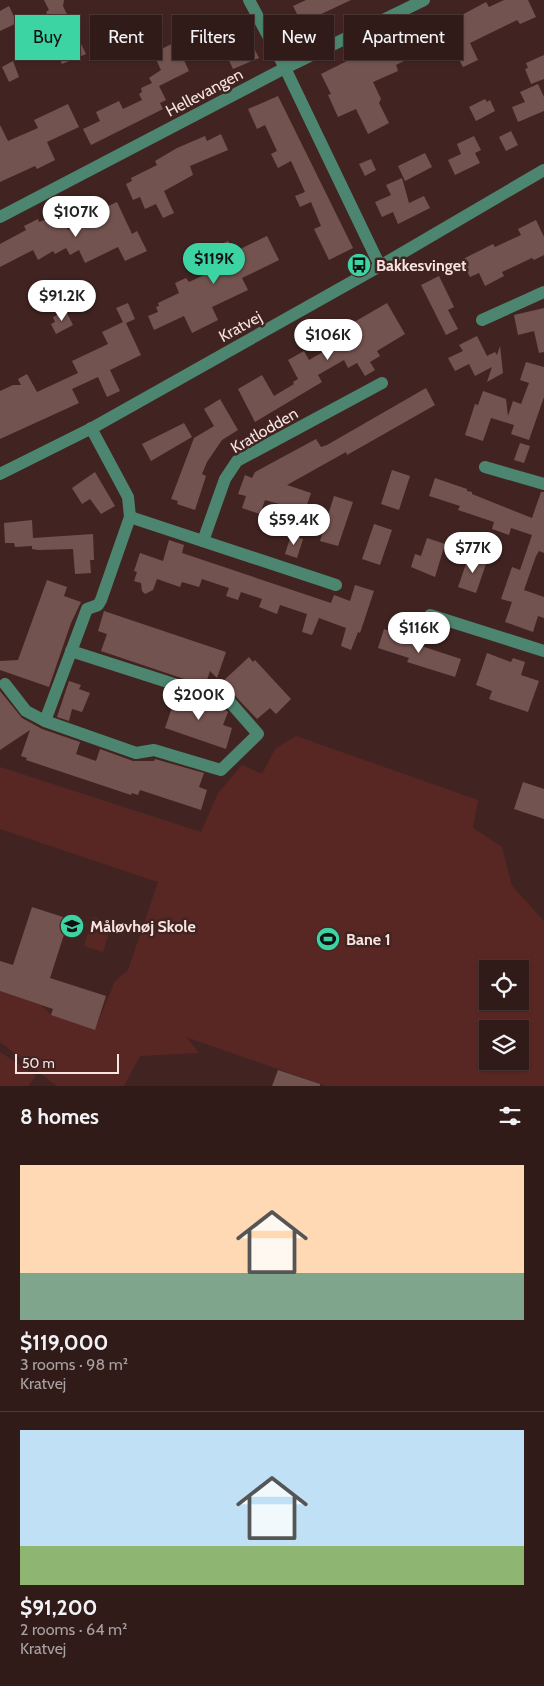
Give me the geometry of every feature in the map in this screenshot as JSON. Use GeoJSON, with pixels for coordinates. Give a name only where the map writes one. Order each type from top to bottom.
{"type":"FeatureCollection","features":[{"type":"Feature","properties":{"kind":"street"},"geometry":{"type":"LineString","coordinates":[[249,0],[285,68],[380,266]]}},
{"type":"Feature","properties":{"kind":"street","name":"Hellevangen"},"geometry":{"type":"LineString","coordinates":[[0,217],[285,68],[424,0]]}},
{"type":"Feature","properties":{"kind":"street","name":"Kratvej"},"geometry":{"type":"LineString","coordinates":[[0,474],[92,428],[380,266],[544,170]]}},
{"type":"Feature","properties":{"kind":"street"},"geometry":{"type":"LineString","coordinates":[[482,320],[544,292]]}},
{"type":"Feature","properties":{"kind":"street","name":"Kratlodden"},"geometry":{"type":"LineString","coordinates":[[203,542],[225,479],[237,461],[382,383]]}},
{"type":"Feature","properties":{"kind":"street"},"geometry":{"type":"LineString","coordinates":[[45,721],[87,609],[98,605],[101,600],[130,517],[128,497],[92,428]]}},
{"type":"Feature","properties":{"kind":"street"},"geometry":{"type":"LineString","coordinates":[[485,467],[544,484]]}},
{"type":"Feature","properties":{"kind":"street"},"geometry":{"type":"LineString","coordinates":[[130,517],[336,585]]}},
{"type":"Feature","properties":{"kind":"street"},"geometry":{"type":"LineString","coordinates":[[430,615],[544,651]]}},
{"type":"Feature","properties":{"kind":"street"},"geometry":{"type":"LineString","coordinates":[[5,684],[26,711],[45,721],[136,753],[154,750],[221,770],[258,734],[230,702],[71,651]]}},
{"type":"Feature","properties":{"kind":"shaded area"},"geometry":{"type":"Polygon","coordinates":[[[296,736],[478,800],[473,828],[502,847],[512,886],[544,921],[544,1086],[326,1086],[186,1037],[199,1053],[140,1056],[124,1086],[57,1086],[0,1042],[0,991],[41,1005],[51,1015],[95,1029],[115,981],[128,970],[158,882],[0,829],[0,767],[201,832],[218,793],[242,765],[262,774],[276,748],[296,736]]]}},
{"type":"Feature","properties":{"kind":"shaded area"},"geometry":{"type":"Polygon","coordinates":[[[93,917],[112,923],[103,952],[84,946],[93,917]]]}},
{"type":"Feature","properties":{"kind":"shaded area"},"geometry":{"type":"Polygon","coordinates":[[[0,1052],[36,1076],[28,1086],[0,1086],[0,1052]]]}},
{"type":"Feature","properties":{"kind":"building"},"geometry":{"type":"Polygon","coordinates":[[[44,0],[64,0],[63,6],[67,15],[48,15],[46,12],[49,10],[44,0]]]}},
{"type":"Feature","properties":{"kind":"building"},"geometry":{"type":"Polygon","coordinates":[[[306,0],[351,0],[319,15],[298,15],[293,6],[306,0]]]}},
{"type":"Feature","properties":{"kind":"building"},"geometry":{"type":"Polygon","coordinates":[[[504,0],[528,0],[536,17],[520,24],[517,20],[470,43],[478,60],[463,67],[459,60],[463,60],[462,15],[486,2],[489,7],[504,0]]]}},
{"type":"Feature","properties":{"kind":"building"},"geometry":{"type":"Polygon","coordinates":[[[9,6],[15,19],[15,24],[0,31],[0,11],[9,6]]]}},
{"type":"Feature","properties":{"kind":"building"},"geometry":{"type":"Polygon","coordinates":[[[80,41],[86,54],[80,56],[80,41]]]}},
{"type":"Feature","properties":{"kind":"building"},"geometry":{"type":"Polygon","coordinates":[[[172,44],[172,60],[184,60],[189,71],[159,86],[166,100],[160,103],[163,109],[91,145],[83,129],[100,121],[96,112],[119,101],[123,109],[142,100],[139,94],[142,92],[141,88],[152,83],[149,78],[161,70],[156,60],[162,60],[162,49],[172,44]]]}},
{"type":"Feature","properties":{"kind":"building"},"geometry":{"type":"Polygon","coordinates":[[[254,48],[259,58],[233,69],[229,60],[254,60],[254,48]]]}},
{"type":"Feature","properties":{"kind":"building"},"geometry":{"type":"Polygon","coordinates":[[[544,55],[544,79],[531,84],[525,69],[528,68],[526,63],[544,55]]]}},
{"type":"Feature","properties":{"kind":"building"},"geometry":{"type":"Polygon","coordinates":[[[60,60],[72,60],[62,64],[60,60]]]}},
{"type":"Feature","properties":{"kind":"building"},"geometry":{"type":"Polygon","coordinates":[[[349,60],[406,60],[396,65],[398,71],[373,82],[381,99],[379,103],[389,123],[368,134],[356,109],[338,117],[328,95],[331,94],[321,74],[349,60]]]}},
{"type":"Feature","properties":{"kind":"building"},"geometry":{"type":"Polygon","coordinates":[[[13,61],[19,77],[9,82],[2,67],[13,61]]]}},
{"type":"Feature","properties":{"kind":"building"},"geometry":{"type":"Polygon","coordinates":[[[538,84],[544,97],[544,111],[518,122],[512,107],[525,102],[520,92],[538,84]]]}},
{"type":"Feature","properties":{"kind":"building"},"geometry":{"type":"Polygon","coordinates":[[[278,96],[353,248],[329,260],[314,229],[321,226],[311,202],[300,207],[295,196],[305,192],[291,161],[278,168],[271,154],[277,151],[265,125],[257,129],[248,109],[278,96]]]}},
{"type":"Feature","properties":{"kind":"building"},"geometry":{"type":"Polygon","coordinates":[[[485,99],[487,102],[490,100],[495,111],[476,121],[469,107],[485,99]]]}},
{"type":"Feature","properties":{"kind":"building"},"geometry":{"type":"Polygon","coordinates":[[[68,104],[79,127],[47,142],[55,160],[37,169],[35,166],[0,182],[0,125],[8,141],[38,128],[34,120],[68,104]]]}},
{"type":"Feature","properties":{"kind":"building"},"geometry":{"type":"Polygon","coordinates":[[[511,131],[518,145],[506,151],[499,137],[511,131]]]}},
{"type":"Feature","properties":{"kind":"building"},"geometry":{"type":"Polygon","coordinates":[[[221,134],[228,150],[190,166],[193,175],[164,191],[174,213],[163,218],[156,204],[145,209],[140,197],[133,200],[126,184],[132,181],[131,178],[157,165],[155,161],[177,148],[205,136],[207,141],[221,134]]]}},
{"type":"Feature","properties":{"kind":"building"},"geometry":{"type":"Polygon","coordinates":[[[474,136],[481,150],[475,153],[480,163],[455,175],[448,160],[461,154],[457,144],[474,136]]]}},
{"type":"Feature","properties":{"kind":"building"},"geometry":{"type":"Polygon","coordinates":[[[425,153],[432,167],[405,181],[398,166],[425,153]]]}},
{"type":"Feature","properties":{"kind":"building"},"geometry":{"type":"Polygon","coordinates":[[[371,159],[376,170],[365,176],[359,164],[371,159]]]}},
{"type":"Feature","properties":{"kind":"building"},"geometry":{"type":"Polygon","coordinates":[[[402,178],[409,203],[424,196],[430,208],[398,224],[393,212],[382,217],[375,202],[391,195],[386,185],[402,178]]]}},
{"type":"Feature","properties":{"kind":"building"},"geometry":{"type":"Polygon","coordinates":[[[117,202],[132,234],[137,231],[147,251],[125,261],[118,247],[85,263],[79,250],[70,255],[66,248],[55,254],[53,251],[38,260],[33,250],[0,267],[0,244],[26,230],[24,226],[38,219],[39,222],[60,214],[68,230],[90,220],[88,215],[117,202]]]}},
{"type":"Feature","properties":{"kind":"building"},"geometry":{"type":"Polygon","coordinates":[[[536,220],[544,237],[544,255],[534,260],[532,258],[502,272],[504,276],[485,286],[479,273],[470,277],[461,260],[493,244],[495,247],[521,235],[518,229],[536,220]]]}},
{"type":"Feature","properties":{"kind":"building"},"geometry":{"type":"Polygon","coordinates":[[[267,236],[279,260],[242,278],[248,290],[212,307],[218,320],[192,333],[184,316],[154,330],[148,316],[158,312],[156,307],[159,306],[158,303],[179,293],[175,283],[186,278],[189,282],[217,269],[208,250],[228,241],[236,251],[267,236]]]}},
{"type":"Feature","properties":{"kind":"building"},"geometry":{"type":"Polygon","coordinates":[[[439,276],[454,307],[448,310],[458,329],[446,335],[421,285],[439,276]]]}},
{"type":"Feature","properties":{"kind":"building"},"geometry":{"type":"Polygon","coordinates":[[[128,303],[135,319],[126,323],[141,355],[110,370],[120,391],[107,397],[98,377],[72,389],[79,403],[0,439],[0,391],[13,385],[21,385],[18,379],[27,374],[37,392],[78,373],[72,361],[108,344],[102,332],[123,322],[116,308],[128,303]]]}},
{"type":"Feature","properties":{"kind":"building"},"geometry":{"type":"Polygon","coordinates":[[[387,303],[405,334],[377,351],[380,356],[370,362],[375,370],[365,376],[357,363],[348,368],[344,360],[318,375],[322,382],[255,422],[238,389],[262,375],[274,396],[294,384],[293,382],[298,379],[288,360],[304,351],[309,360],[335,345],[330,336],[387,303]]]}},
{"type":"Feature","properties":{"kind":"building"},"geometry":{"type":"Polygon","coordinates":[[[544,308],[544,352],[539,353],[534,331],[518,335],[514,315],[544,308]]]}},
{"type":"Feature","properties":{"kind":"building"},"geometry":{"type":"Polygon","coordinates":[[[66,311],[73,325],[56,334],[51,324],[55,322],[53,317],[66,311]]]}},
{"type":"Feature","properties":{"kind":"building"},"geometry":{"type":"Polygon","coordinates":[[[477,336],[487,356],[495,352],[497,355],[500,346],[503,373],[487,382],[492,367],[475,376],[469,364],[455,371],[448,358],[463,351],[459,345],[477,336]]]}},
{"type":"Feature","properties":{"kind":"building"},"geometry":{"type":"Polygon","coordinates":[[[526,362],[544,367],[544,397],[529,440],[511,434],[514,425],[491,418],[483,441],[465,435],[475,404],[478,405],[483,391],[506,399],[508,416],[513,401],[521,404],[529,383],[520,380],[526,362]]]}},
{"type":"Feature","properties":{"kind":"building"},"geometry":{"type":"Polygon","coordinates":[[[426,388],[435,405],[347,455],[346,452],[287,485],[311,493],[299,528],[281,522],[286,506],[265,500],[260,514],[242,508],[246,496],[238,494],[245,475],[252,478],[255,472],[316,439],[321,447],[327,445],[426,388]]]}},
{"type":"Feature","properties":{"kind":"building"},"geometry":{"type":"Polygon","coordinates":[[[220,399],[238,430],[222,440],[207,462],[202,474],[206,476],[195,510],[177,504],[178,501],[171,499],[194,438],[214,426],[204,409],[220,399]]]}},
{"type":"Feature","properties":{"kind":"building"},"geometry":{"type":"Polygon","coordinates":[[[184,423],[192,437],[151,461],[142,444],[184,423]]]}},
{"type":"Feature","properties":{"kind":"building"},"geometry":{"type":"Polygon","coordinates":[[[520,443],[530,446],[524,463],[514,460],[520,443]]]}},
{"type":"Feature","properties":{"kind":"building"},"geometry":{"type":"Polygon","coordinates":[[[392,470],[410,476],[399,510],[381,504],[392,470]]]}},
{"type":"Feature","properties":{"kind":"building"},"geometry":{"type":"Polygon","coordinates":[[[95,472],[115,506],[101,514],[90,499],[82,504],[72,488],[95,472]]]}},
{"type":"Feature","properties":{"kind":"building"},"geometry":{"type":"Polygon","coordinates":[[[435,478],[467,489],[472,494],[532,518],[541,492],[544,492],[544,553],[539,551],[536,556],[524,590],[544,597],[544,618],[538,616],[533,632],[505,622],[512,602],[501,599],[512,567],[520,570],[532,535],[511,528],[509,535],[492,529],[494,522],[458,510],[460,506],[429,496],[435,478]]]}},
{"type":"Feature","properties":{"kind":"building"},"geometry":{"type":"Polygon","coordinates":[[[334,496],[353,502],[338,546],[320,541],[334,496]]]}},
{"type":"Feature","properties":{"kind":"building"},"geometry":{"type":"Polygon","coordinates":[[[32,520],[33,538],[93,534],[94,560],[90,560],[91,573],[75,574],[73,549],[38,550],[32,549],[32,546],[15,547],[14,543],[5,543],[4,523],[32,520]]]}},
{"type":"Feature","properties":{"kind":"building"},"geometry":{"type":"Polygon","coordinates":[[[374,524],[392,530],[380,565],[362,559],[374,524]]]}},
{"type":"Feature","properties":{"kind":"building"},"geometry":{"type":"Polygon","coordinates":[[[291,535],[303,539],[297,558],[285,554],[291,535]]]}},
{"type":"Feature","properties":{"kind":"building"},"geometry":{"type":"Polygon","coordinates":[[[427,538],[445,544],[435,577],[411,567],[415,554],[421,556],[427,538]]]}},
{"type":"Feature","properties":{"kind":"building"},"geometry":{"type":"Polygon","coordinates":[[[169,540],[184,545],[182,553],[331,603],[334,595],[350,601],[355,585],[374,591],[360,633],[358,632],[351,650],[341,646],[346,628],[319,618],[312,635],[302,632],[307,614],[280,605],[277,614],[259,607],[262,599],[241,592],[238,600],[226,596],[229,588],[202,579],[199,587],[182,582],[180,587],[157,579],[153,590],[145,594],[142,591],[141,583],[134,581],[137,572],[134,571],[140,553],[163,561],[169,540]]]}},
{"type":"Feature","properties":{"kind":"building"},"geometry":{"type":"Polygon","coordinates":[[[469,555],[487,561],[476,593],[458,587],[469,555]]]}},
{"type":"Feature","properties":{"kind":"building"},"geometry":{"type":"Polygon","coordinates":[[[47,580],[67,587],[64,596],[81,602],[71,623],[49,687],[0,670],[0,661],[18,660],[47,580]]]}},
{"type":"Feature","properties":{"kind":"building"},"geometry":{"type":"Polygon","coordinates":[[[104,611],[226,652],[217,678],[210,671],[205,686],[101,651],[107,634],[98,631],[104,611]]]}},
{"type":"Feature","properties":{"kind":"building"},"geometry":{"type":"Polygon","coordinates":[[[384,629],[416,640],[415,644],[461,659],[455,677],[407,662],[409,658],[378,648],[384,629]]]}},
{"type":"Feature","properties":{"kind":"building"},"geometry":{"type":"Polygon","coordinates":[[[487,653],[511,662],[513,658],[525,662],[521,675],[539,681],[528,712],[489,699],[492,691],[476,685],[487,653]]]}},
{"type":"Feature","properties":{"kind":"building"},"geometry":{"type":"Polygon","coordinates":[[[249,657],[253,662],[255,660],[291,699],[276,714],[270,708],[257,719],[222,682],[249,657]]]}},
{"type":"Feature","properties":{"kind":"building"},"geometry":{"type":"Polygon","coordinates":[[[69,681],[81,685],[79,689],[90,693],[82,712],[72,709],[69,721],[57,717],[69,681]]]}},
{"type":"Feature","properties":{"kind":"building"},"geometry":{"type":"Polygon","coordinates":[[[0,691],[22,718],[42,729],[80,742],[76,754],[96,761],[100,749],[133,761],[154,761],[155,759],[204,773],[199,787],[207,790],[201,810],[140,790],[138,795],[132,793],[131,795],[26,760],[27,758],[21,756],[30,730],[0,750],[0,691]]]}},
{"type":"Feature","properties":{"kind":"building"},"geometry":{"type":"Polygon","coordinates":[[[177,693],[225,709],[228,712],[223,725],[232,728],[226,749],[165,728],[177,693]]]}},
{"type":"Feature","properties":{"kind":"building"},"geometry":{"type":"Polygon","coordinates":[[[523,782],[544,789],[544,819],[514,809],[523,782]]]}},
{"type":"Feature","properties":{"kind":"building"},"geometry":{"type":"Polygon","coordinates":[[[32,907],[69,919],[50,978],[106,996],[95,1030],[51,1015],[53,1009],[0,991],[0,961],[13,965],[32,907]]]}},
{"type":"Feature","properties":{"kind":"building"},"geometry":{"type":"Polygon","coordinates":[[[278,1070],[320,1084],[320,1086],[272,1086],[278,1070]]]}},
{"type":"Feature","properties":{"kind":"place","name":"Bakkesvinget"},"geometry":{"type":"Point","coordinates":[359,265]}},
{"type":"Feature","properties":{"kind":"place","name":"Måløvhøj Skole"},"geometry":{"type":"Point","coordinates":[72,926]}},
{"type":"Feature","properties":{"kind":"place","name":"Bane 1"},"geometry":{"type":"Point","coordinates":[328,939]}}]}
